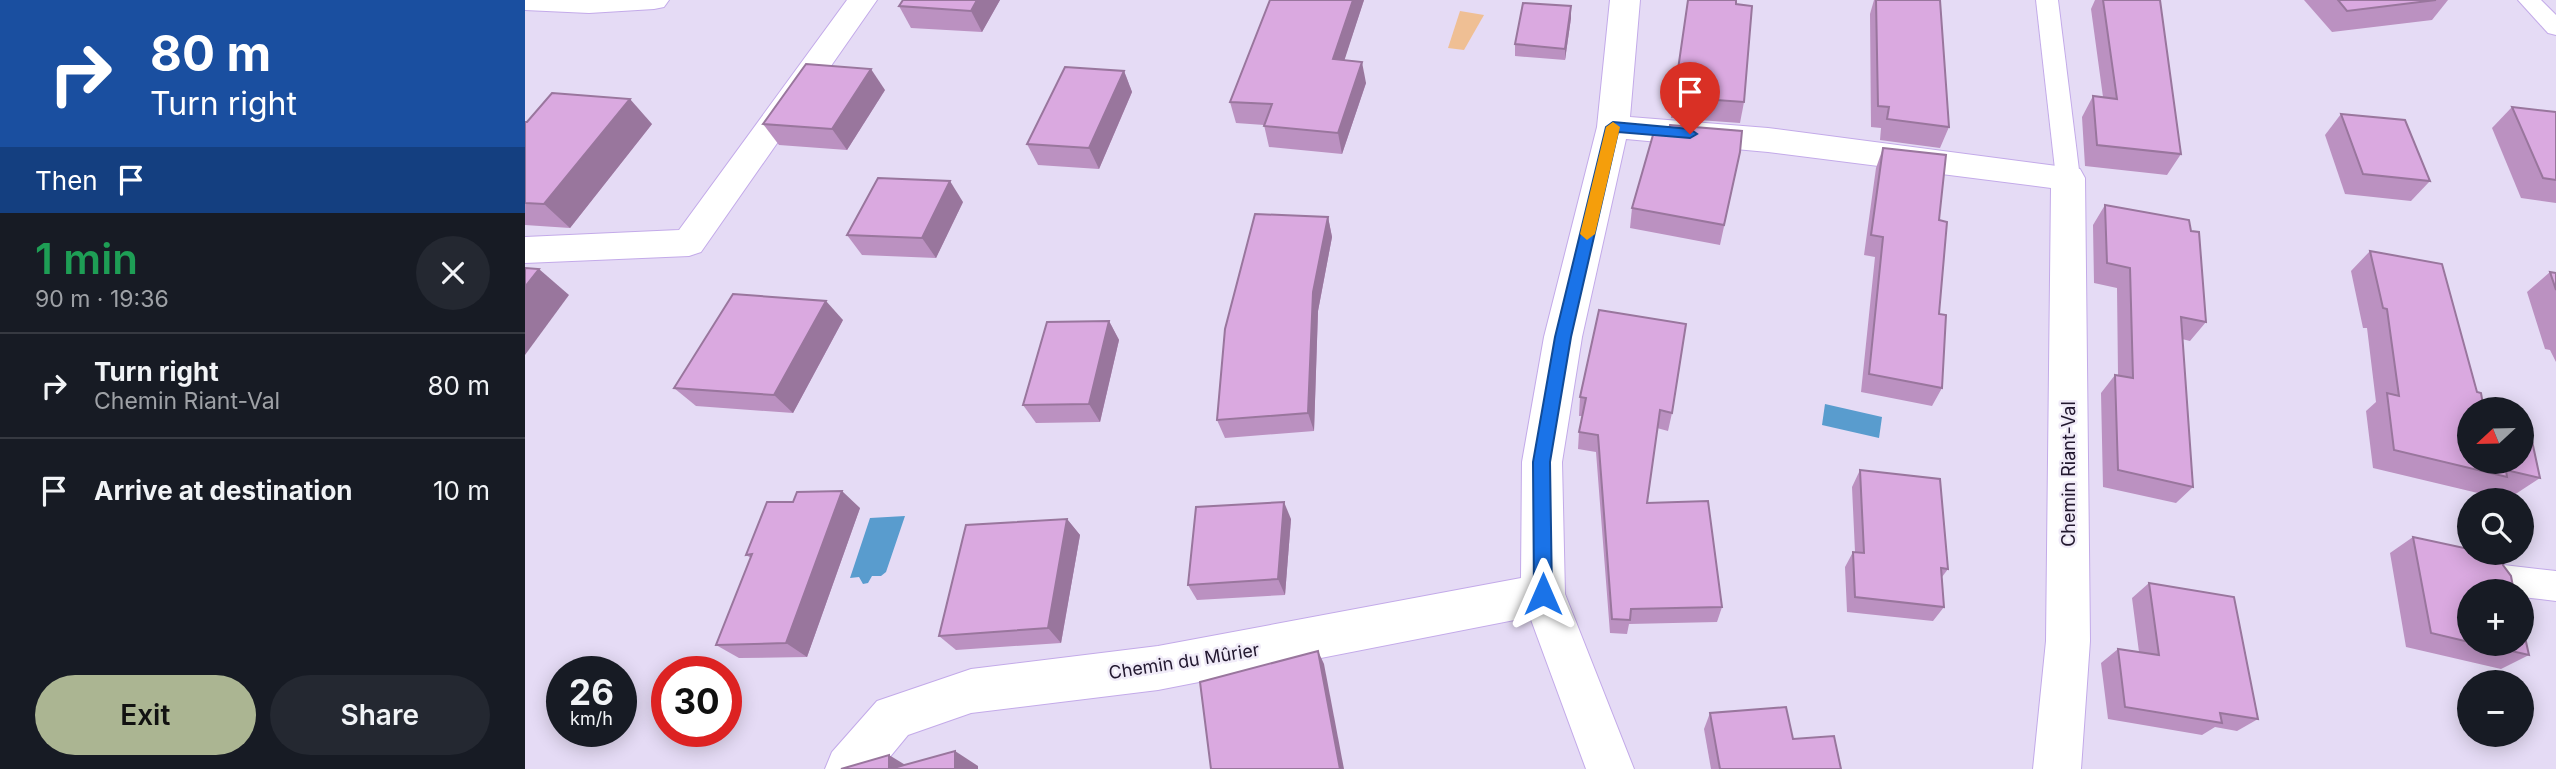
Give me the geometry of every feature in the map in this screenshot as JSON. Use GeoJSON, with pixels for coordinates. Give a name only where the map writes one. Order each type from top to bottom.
{"type":"FeatureCollection","features":[{"type":"Feature","properties":{"kind":"street"},"geometry":{"type":"LineString","coordinates":[[525,1],[589,4],[654,0]]}},
{"type":"Feature","properties":{"kind":"street"},"geometry":{"type":"LineString","coordinates":[[525,250],[689,243],[862,0]]}},
{"type":"Feature","properties":{"kind":"street"},"geometry":{"type":"LineString","coordinates":[[1610,769],[1543,594],[1542,462],[1563,337],[1613,127],[1625,0]]}},
{"type":"Feature","properties":{"kind":"street"},"geometry":{"type":"LineString","coordinates":[[1613,127],[1768,140],[2068,178]]}},
{"type":"Feature","properties":{"kind":"street","name":"Chemin Riant-Val"},"geometry":{"type":"LineString","coordinates":[[2057,769],[2068,641],[2068,178]]}},
{"type":"Feature","properties":{"kind":"street","name":"Chemin du Mûrier"},"geometry":{"type":"LineString","coordinates":[[849,769],[893,717],[971,691],[1159,668],[1543,594]]}},
{"type":"Feature","properties":{"kind":"lane","name":"Chemin Riant-Val"},"geometry":{"type":"LineString","coordinates":[[2047,0],[2068,178]]}},
{"type":"Feature","properties":{"kind":"lane"},"geometry":{"type":"LineString","coordinates":[[2529,0],[2556,28]]}},
{"type":"Feature","properties":{"kind":"lane"},"geometry":{"type":"LineString","coordinates":[[2534,583],[2556,586]]}},
{"type":"Feature","properties":{"kind":"shaded area"},"geometry":{"type":"Polygon","coordinates":[[[1460,11],[1484,15],[1464,50],[1448,48],[1460,11]]]}},
{"type":"Feature","properties":{"kind":"water"},"geometry":{"type":"Polygon","coordinates":[[[1825,404],[1882,417],[1879,438],[1822,425],[1825,404]]]}},
{"type":"Feature","properties":{"kind":"water"},"geometry":{"type":"Polygon","coordinates":[[[905,516],[886,572],[881,576],[872,576],[868,583],[863,584],[859,577],[850,578],[870,518],[905,516]]]}},
{"type":"Feature","properties":{"kind":"building"},"geometry":{"type":"Polygon","coordinates":[[[903,0],[977,0],[971,11],[899,6],[903,0]]]}},
{"type":"Feature","properties":{"kind":"building"},"geometry":{"type":"Polygon","coordinates":[[[1270,0],[1353,0],[1333,59],[1362,62],[1338,133],[1264,126],[1272,104],[1230,102],[1270,0]]]}},
{"type":"Feature","properties":{"kind":"building"},"geometry":{"type":"Polygon","coordinates":[[[1688,0],[1736,0],[1736,4],[1752,6],[1744,102],[1674,97],[1688,0]]]}},
{"type":"Feature","properties":{"kind":"building"},"geometry":{"type":"Polygon","coordinates":[[[1876,0],[1940,0],[1949,127],[1887,119],[1889,107],[1878,106],[1876,0]]]}},
{"type":"Feature","properties":{"kind":"building"},"geometry":{"type":"Polygon","coordinates":[[[2103,0],[2160,0],[2181,154],[2097,145],[2093,96],[2117,99],[2103,0]]]}},
{"type":"Feature","properties":{"kind":"building"},"geometry":{"type":"Polygon","coordinates":[[[2338,0],[2436,0],[2347,11],[2338,0]]]}},
{"type":"Feature","properties":{"kind":"building"},"geometry":{"type":"Polygon","coordinates":[[[1523,3],[1571,6],[1565,49],[1515,44],[1523,3]]]}},
{"type":"Feature","properties":{"kind":"building"},"geometry":{"type":"Polygon","coordinates":[[[806,64],[871,69],[832,129],[763,124],[806,64]]]}},
{"type":"Feature","properties":{"kind":"building"},"geometry":{"type":"Polygon","coordinates":[[[1065,67],[1124,71],[1089,148],[1027,144],[1065,67]]]}},
{"type":"Feature","properties":{"kind":"building"},"geometry":{"type":"Polygon","coordinates":[[[552,93],[630,99],[544,204],[525,203],[525,122],[552,93]]]}},
{"type":"Feature","properties":{"kind":"building"},"geometry":{"type":"Polygon","coordinates":[[[2512,107],[2556,112],[2556,180],[2543,178],[2512,107]]]}},
{"type":"Feature","properties":{"kind":"building"},"geometry":{"type":"Polygon","coordinates":[[[2341,114],[2405,120],[2430,181],[2363,174],[2341,114]]]}},
{"type":"Feature","properties":{"kind":"building"},"geometry":{"type":"Polygon","coordinates":[[[1670,125],[1742,131],[1724,225],[1632,208],[1655,128],[1669,131],[1670,125]]]}},
{"type":"Feature","properties":{"kind":"building"},"geometry":{"type":"Polygon","coordinates":[[[1883,148],[1946,155],[1939,220],[1947,222],[1939,314],[1946,315],[1942,388],[1869,374],[1883,237],[1871,235],[1883,148]]]}},
{"type":"Feature","properties":{"kind":"building"},"geometry":{"type":"Polygon","coordinates":[[[878,178],[950,181],[922,238],[847,235],[878,178]]]}},
{"type":"Feature","properties":{"kind":"building"},"geometry":{"type":"Polygon","coordinates":[[[2105,205],[2189,220],[2191,231],[2199,232],[2206,322],[2181,317],[2193,487],[2118,470],[2115,375],[2133,378],[2130,268],[2107,263],[2105,205]]]}},
{"type":"Feature","properties":{"kind":"building"},"geometry":{"type":"Polygon","coordinates":[[[1255,214],[1328,217],[1313,292],[1308,413],[1217,420],[1225,329],[1255,214]]]}},
{"type":"Feature","properties":{"kind":"building"},"geometry":{"type":"Polygon","coordinates":[[[2370,251],[2442,264],[2477,392],[2481,393],[2482,397],[2457,397],[2457,465],[2394,450],[2387,393],[2399,396],[2387,309],[2383,308],[2370,251]]]}},
{"type":"Feature","properties":{"kind":"building"},"geometry":{"type":"Polygon","coordinates":[[[525,268],[539,269],[525,287],[525,268]]]}},
{"type":"Feature","properties":{"kind":"building"},"geometry":{"type":"Polygon","coordinates":[[[2550,272],[2556,273],[2556,290],[2550,272]]]}},
{"type":"Feature","properties":{"kind":"building"},"geometry":{"type":"Polygon","coordinates":[[[733,294],[826,301],[774,395],[674,388],[733,294]]]}},
{"type":"Feature","properties":{"kind":"building"},"geometry":{"type":"Polygon","coordinates":[[[1599,310],[1686,324],[1672,413],[1660,410],[1647,503],[1708,501],[1722,607],[1631,609],[1630,620],[1612,619],[1598,435],[1579,432],[1586,398],[1580,397],[1599,310]]]}},
{"type":"Feature","properties":{"kind":"building"},"geometry":{"type":"Polygon","coordinates":[[[1109,321],[1089,404],[1023,405],[1047,322],[1109,321]]]}},
{"type":"Feature","properties":{"kind":"building"},"geometry":{"type":"Polygon","coordinates":[[[2534,450],[2540,478],[2523,474],[2534,474],[2534,450]]]}},
{"type":"Feature","properties":{"kind":"building"},"geometry":{"type":"Polygon","coordinates":[[[1860,470],[1940,479],[1948,569],[1941,568],[1944,607],[1855,597],[1853,552],[1864,553],[1860,470]]]}},
{"type":"Feature","properties":{"kind":"building"},"geometry":{"type":"Polygon","coordinates":[[[842,491],[786,643],[716,645],[752,554],[746,555],[767,502],[793,502],[797,492],[842,491]]]}},
{"type":"Feature","properties":{"kind":"building"},"geometry":{"type":"Polygon","coordinates":[[[1284,502],[1278,579],[1188,585],[1196,507],[1284,502]]]}},
{"type":"Feature","properties":{"kind":"building"},"geometry":{"type":"Polygon","coordinates":[[[1067,519],[1048,628],[939,636],[966,525],[1067,519]]]}},
{"type":"Feature","properties":{"kind":"building"},"geometry":{"type":"Polygon","coordinates":[[[2413,537],[2457,546],[2457,565],[2503,565],[2512,579],[2457,579],[2457,639],[2431,633],[2413,537]]]}},
{"type":"Feature","properties":{"kind":"building"},"geometry":{"type":"Polygon","coordinates":[[[2149,583],[2234,597],[2258,719],[2220,713],[2222,723],[2125,707],[2118,649],[2159,655],[2149,583]]]}},
{"type":"Feature","properties":{"kind":"building"},"geometry":{"type":"Polygon","coordinates":[[[1318,651],[1340,769],[1211,769],[1200,682],[1318,651]]]}},
{"type":"Feature","properties":{"kind":"building"},"geometry":{"type":"Polygon","coordinates":[[[1786,707],[1793,739],[1834,736],[1841,769],[1720,769],[1710,713],[1786,707]]]}},
{"type":"Feature","properties":{"kind":"building"},"geometry":{"type":"Polygon","coordinates":[[[955,751],[955,769],[890,769],[955,751]]]}},
{"type":"Feature","properties":{"kind":"building"},"geometry":{"type":"Polygon","coordinates":[[[889,755],[889,769],[841,769],[889,755]]]}},
{"type":"Feature","properties":{"kind":"slow traffic"},"geometry":{"type":"LineString","coordinates":[[1587,234],[1613,127]]}},
{"type":"Feature","properties":{"kind":"route"},"geometry":{"type":"LineString","coordinates":[[1543,594],[1542,462],[1563,337],[1613,127],[1690,134]]}}]}
